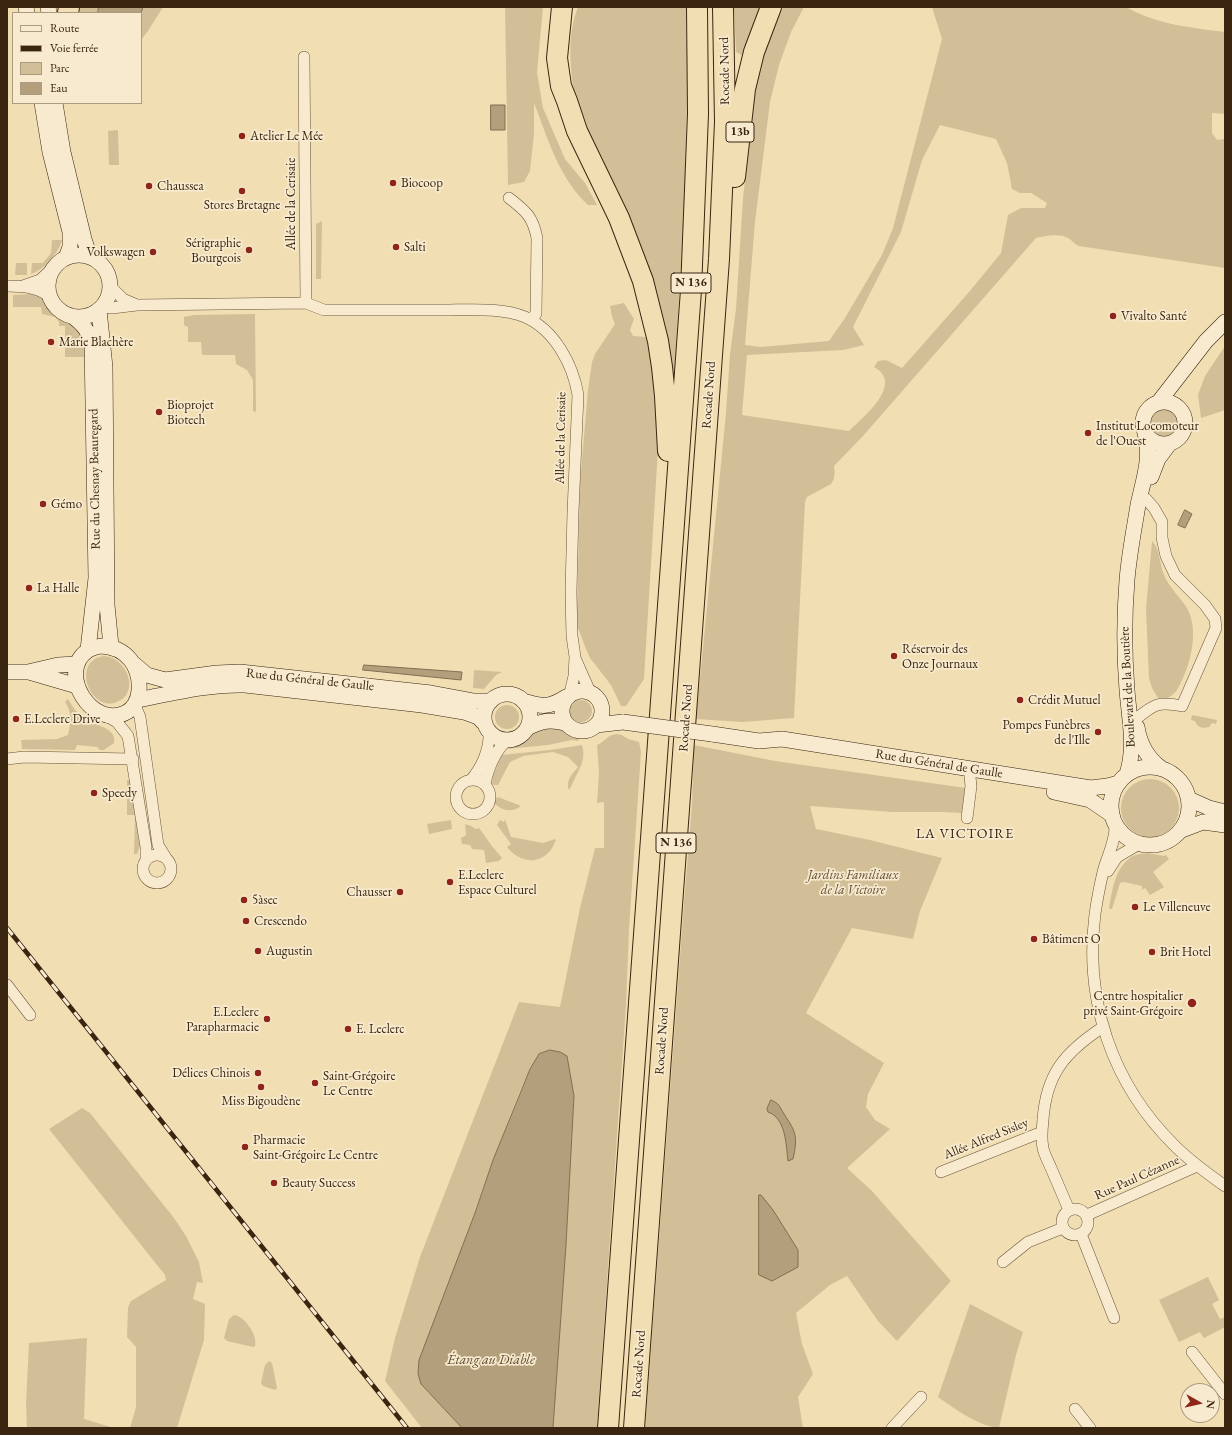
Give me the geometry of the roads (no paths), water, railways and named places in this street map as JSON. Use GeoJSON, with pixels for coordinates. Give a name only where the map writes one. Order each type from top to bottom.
{"type":"FeatureCollection","features":[{"type":"Feature","properties":{"kind":"highway"},"geometry":{"type":"LineString","coordinates":[[562,7],[557,58],[560,86],[567,100],[577,131],[602,181],[627,237],[643,281],[653,321],[662,367],[668,430],[668,463],[663,543],[672,558]]}},
{"type":"Feature","properties":{"kind":"highway"},"geometry":{"type":"LineString","coordinates":[[567,100],[568,86],[566,42],[573,7]]}},
{"type":"Feature","properties":{"kind":"highway","name":"Rocade Nord"},"geometry":{"type":"LineString","coordinates":[[608,1428],[686,360],[694,227],[698,114],[697,7]]}},
{"type":"Feature","properties":{"kind":"highway","name":"Rocade Nord"},"geometry":{"type":"LineString","coordinates":[[634,1428],[719,259],[725,122],[724,7]]}},
{"type":"Feature","properties":{"kind":"highway","name":"13b"},"geometry":{"type":"LineString","coordinates":[[719,259],[728,240],[745,89],[754,52],[771,7]]}},
{"type":"Feature","properties":{"kind":"main road"},"geometry":{"type":"LineString","coordinates":[[42,104],[50,152],[70,232],[70,247],[66,258]]}},
{"type":"Feature","properties":{"kind":"main road"},"geometry":{"type":"LineString","coordinates":[[55,104],[63,152],[84,239],[91,257]]}},
{"type":"Feature","properties":{"kind":"main road"},"geometry":{"type":"LineString","coordinates":[[79,255],[91,257],[99,262],[109,277],[110,286],[108,297],[101,308],[86,316],[72,316],[58,309],[50,296],[48,287],[49,277],[53,268],[66,258],[79,255]]}},
{"type":"Feature","properties":{"kind":"main road","name":"Rue du Chesnay Beauregard"},"geometry":{"type":"LineString","coordinates":[[101,308],[105,367],[107,605],[112,646]]}},
{"type":"Feature","properties":{"kind":"main road","name":"Rue du Chesnay Beauregard"},"geometry":{"type":"LineString","coordinates":[[72,316],[81,322],[87,329],[92,344],[96,578],[88,650]]}},
{"type":"Feature","properties":{"kind":"main road"},"geometry":{"type":"LineString","coordinates":[[1158,403],[1169,403],[1178,408],[1184,419],[1184,430],[1178,438],[1170,443],[1160,444],[1153,441],[1145,433],[1143,428],[1144,418],[1149,409],[1158,403],[1206,341],[1225,322]]}},
{"type":"Feature","properties":{"kind":"main road"},"geometry":{"type":"LineString","coordinates":[[1178,408],[1180,387],[1188,365]]}},
{"type":"Feature","properties":{"kind":"main road","name":"Boulevard de la Boutière"},"geometry":{"type":"LineString","coordinates":[[1123,778],[1129,767],[1132,743],[1125,664],[1125,609],[1133,530],[1147,460],[1148,441],[1145,433]]}},
{"type":"Feature","properties":{"kind":"main road","name":"Boulevard de la Boutière"},"geometry":{"type":"LineString","coordinates":[[1161,768],[1148,757],[1140,742],[1136,719],[1131,664],[1131,622],[1135,566],[1146,499],[1151,477],[1158,459],[1170,443]]}},
{"type":"Feature","properties":{"kind":"main road"},"geometry":{"type":"LineString","coordinates":[[101,646],[112,646],[120,650],[134,664],[139,682],[136,702],[130,710],[117,716],[98,712],[91,707],[85,700],[78,686],[75,675],[77,664],[88,650],[101,646]]}},
{"type":"Feature","properties":{"kind":"main road"},"geometry":{"type":"LineString","coordinates":[[7,672],[28,672],[58,665],[77,664]]}},
{"type":"Feature","properties":{"kind":"main road","name":"Rue du Général de Gaulle"},"geometry":{"type":"LineString","coordinates":[[134,664],[147,675],[165,680],[217,673],[240,672],[432,693],[474,701],[491,701],[498,696],[508,694],[523,701],[541,706],[549,706],[568,695]]}},
{"type":"Feature","properties":{"kind":"main road"},"geometry":{"type":"LineString","coordinates":[[28,672],[78,686]]}},
{"type":"Feature","properties":{"kind":"main road","name":"Rue du Général de Gaulle"},"geometry":{"type":"LineString","coordinates":[[136,702],[157,695],[218,686],[245,685],[437,707],[470,713],[478,717],[497,739],[506,741]]}},
{"type":"Feature","properties":{"kind":"main road"},"geometry":{"type":"LineString","coordinates":[[565,723],[561,714],[562,705],[568,695],[583,690],[590,692],[599,700],[601,705],[601,716],[596,725]]}},
{"type":"Feature","properties":{"kind":"main road"},"geometry":{"type":"LineString","coordinates":[[487,727],[485,711],[491,701]]}},
{"type":"Feature","properties":{"kind":"main road"},"geometry":{"type":"LineString","coordinates":[[506,741],[520,737],[527,728],[530,716],[529,710],[523,701]]}},
{"type":"Feature","properties":{"kind":"main road"},"geometry":{"type":"LineString","coordinates":[[601,705],[623,722]]}},
{"type":"Feature","properties":{"kind":"main road","name":"Rue du Général de Gaulle"},"geometry":{"type":"LineString","coordinates":[[527,728],[544,721],[553,720],[565,723],[569,727],[579,731],[590,729],[596,725],[623,722],[759,741],[782,749],[970,781],[1078,796],[1090,800],[1114,820]]}},
{"type":"Feature","properties":{"kind":"main road","name":"Rue du Général de Gaulle"},"geometry":{"type":"LineString","coordinates":[[759,741],[782,739],[1091,788],[1107,786],[1123,778]]}},
{"type":"Feature","properties":{"kind":"main road"},"geometry":{"type":"LineString","coordinates":[[1182,830],[1188,815],[1189,799],[1184,785],[1174,775],[1161,768],[1147,767],[1140,768],[1123,778],[1112,798],[1114,820],[1126,837],[1140,844],[1152,846],[1164,843],[1171,840],[1182,830],[1203,822],[1225,824]]}},
{"type":"Feature","properties":{"kind":"main road"},"geometry":{"type":"LineString","coordinates":[[1189,799],[1209,808],[1225,812]]}},
{"type":"Feature","properties":{"kind":"street","name":"Allée de la Cerisaie"},"geometry":{"type":"LineString","coordinates":[[304,58],[306,303]]}},
{"type":"Feature","properties":{"kind":"street"},"geometry":{"type":"LineString","coordinates":[[509,198],[529,216],[535,228],[537,238],[536,314],[531,320]]}},
{"type":"Feature","properties":{"kind":"street"},"geometry":{"type":"LineString","coordinates":[[22,286],[40,280],[53,268]]}},
{"type":"Feature","properties":{"kind":"street"},"geometry":{"type":"LineString","coordinates":[[7,286],[22,286],[40,290],[50,296]]}},
{"type":"Feature","properties":{"kind":"street"},"geometry":{"type":"LineString","coordinates":[[110,286],[123,299],[136,305]]}},
{"type":"Feature","properties":{"kind":"street","name":"Allée de la Cerisaie"},"geometry":{"type":"LineString","coordinates":[[101,308],[127,308],[136,305],[306,303],[324,310],[492,310],[517,314],[537,324],[555,342],[564,355],[574,377],[578,395],[572,512],[571,592],[572,636],[575,657],[574,676],[568,695]]}},
{"type":"Feature","properties":{"kind":"street"},"geometry":{"type":"LineString","coordinates":[[1136,719],[1150,708],[1161,703],[1182,706],[1216,628],[1215,619],[1205,605],[1175,575],[1166,556],[1162,538],[1162,522],[1154,508],[1146,499]]}},
{"type":"Feature","properties":{"kind":"street","name":"Allée de la Cerisaie"},"geometry":{"type":"LineString","coordinates":[[575,657],[590,692]]}},
{"type":"Feature","properties":{"kind":"street"},"geometry":{"type":"LineString","coordinates":[[105,714],[117,722],[128,736],[133,758],[146,847],[146,859],[142,867],[144,875],[149,881],[156,884],[163,882],[167,880],[171,872],[171,864],[158,845],[140,717],[136,702]]}},
{"type":"Feature","properties":{"kind":"street"},"geometry":{"type":"LineString","coordinates":[[471,780],[476,774],[488,749],[490,740],[487,727]]}},
{"type":"Feature","properties":{"kind":"street"},"geometry":{"type":"LineString","coordinates":[[485,784],[488,772],[498,751],[506,741]]}},
{"type":"Feature","properties":{"kind":"street"},"geometry":{"type":"LineString","coordinates":[[7,758],[133,758]]}},
{"type":"Feature","properties":{"kind":"street"},"geometry":{"type":"LineString","coordinates":[[471,780],[476,780],[485,784],[490,794],[488,805],[481,812],[466,812],[458,805],[456,795],[460,786],[471,780]]}},
{"type":"Feature","properties":{"kind":"street"},"geometry":{"type":"LineString","coordinates":[[967,818],[970,781]]}},
{"type":"Feature","properties":{"kind":"street"},"geometry":{"type":"LineString","coordinates":[[1114,820],[1116,833],[1104,871],[1099,894],[1094,932],[1093,964],[1096,994],[1103,1027],[1115,1060],[1135,1098],[1175,1146],[1198,1166],[1225,1186]]}},
{"type":"Feature","properties":{"kind":"street"},"geometry":{"type":"LineString","coordinates":[[1099,894],[1110,867],[1117,857],[1140,844]]}},
{"type":"Feature","properties":{"kind":"street"},"geometry":{"type":"LineString","coordinates":[[146,859],[158,854],[166,858]]}},
{"type":"Feature","properties":{"kind":"street"},"geometry":{"type":"LineString","coordinates":[[7,985],[30,1015]]}},
{"type":"Feature","properties":{"kind":"street"},"geometry":{"type":"LineString","coordinates":[[1069,1210],[1043,1148],[1042,1132],[1044,1103],[1050,1083],[1066,1057],[1079,1043],[1103,1027]]}},
{"type":"Feature","properties":{"kind":"street","name":"Allée Alfred Sisley"},"geometry":{"type":"LineString","coordinates":[[941,1172],[1042,1132]]}},
{"type":"Feature","properties":{"kind":"street","name":"Rue Paul Cézanne"},"geometry":{"type":"LineString","coordinates":[[1087,1215],[1198,1166]]}},
{"type":"Feature","properties":{"kind":"street"},"geometry":{"type":"LineString","coordinates":[[1069,1210],[1082,1210],[1087,1215],[1089,1222],[1087,1229],[1081,1234],[1074,1236],[1063,1228],[1062,1222],[1064,1215],[1069,1210]]}},
{"type":"Feature","properties":{"kind":"street"},"geometry":{"type":"LineString","coordinates":[[1003,1262],[1028,1242],[1063,1228]]}},
{"type":"Feature","properties":{"kind":"street"},"geometry":{"type":"LineString","coordinates":[[1081,1234],[1114,1318]]}},
{"type":"Feature","properties":{"kind":"street"},"geometry":{"type":"LineString","coordinates":[[1192,1352],[1225,1394]]}},
{"type":"Feature","properties":{"kind":"street"},"geometry":{"type":"LineString","coordinates":[[892,1428],[921,1397]]}},
{"type":"Feature","properties":{"kind":"street"},"geometry":{"type":"LineString","coordinates":[[1075,1409],[1090,1428]]}},
{"type":"Feature","properties":{"kind":"water"},"geometry":{"type":"Polygon","coordinates":[[[99,7],[143,7],[141,12],[98,12],[99,7]]]}},
{"type":"Feature","properties":{"kind":"water"},"geometry":{"type":"Polygon","coordinates":[[[491,105],[505,105],[505,130],[491,130],[491,105]]]}},
{"type":"Feature","properties":{"kind":"water"},"geometry":{"type":"Polygon","coordinates":[[[1185,510],[1192,514],[1185,528],[1178,525],[1185,510]]]}},
{"type":"Feature","properties":{"kind":"water"},"geometry":{"type":"Polygon","coordinates":[[[364,665],[462,672],[461,680],[363,670],[364,665]]]}},
{"type":"Feature","properties":{"kind":"water","name":"Étang au Diable"},"geometry":{"type":"Polygon","coordinates":[[[550,1050],[560,1052],[567,1056],[574,1096],[566,1245],[553,1428],[462,1428],[421,1384],[418,1374],[419,1360],[475,1213],[493,1160],[530,1069],[539,1054],[550,1050]]]}},
{"type":"Feature","properties":{"kind":"water"},"geometry":{"type":"Polygon","coordinates":[[[771,1100],[779,1106],[791,1125],[795,1135],[796,1139],[793,1159],[788,1161],[786,1140],[782,1126],[774,1115],[768,1112],[767,1109],[771,1100]]]}},
{"type":"Feature","properties":{"kind":"water"},"geometry":{"type":"Polygon","coordinates":[[[759,1195],[761,1195],[773,1210],[798,1250],[798,1267],[772,1281],[759,1275],[759,1195]]]}},
{"type":"Feature","properties":{"kind":"railway"},"geometry":{"type":"LineString","coordinates":[[7,928],[407,1428]]}},
{"type":"Feature","properties":{"kind":"place","name":"Atelier Le Mée"},"geometry":{"type":"Point","coordinates":[242,136]}},
{"type":"Feature","properties":{"kind":"place","name":"Biocoop"},"geometry":{"type":"Point","coordinates":[393,183]}},
{"type":"Feature","properties":{"kind":"place","name":"Chaussea"},"geometry":{"type":"Point","coordinates":[149,186]}},
{"type":"Feature","properties":{"kind":"place","name":"Stores Bretagne"},"geometry":{"type":"Point","coordinates":[242,191]}},
{"type":"Feature","properties":{"kind":"place","name":"Salti"},"geometry":{"type":"Point","coordinates":[396,247]}},
{"type":"Feature","properties":{"kind":"place","name":"Sérigraphie Bourgeois"},"geometry":{"type":"Point","coordinates":[249,250]}},
{"type":"Feature","properties":{"kind":"place","name":"Volkswagen"},"geometry":{"type":"Point","coordinates":[153,252]}},
{"type":"Feature","properties":{"kind":"place","name":"Vivalto Santé"},"geometry":{"type":"Point","coordinates":[1113,316]}},
{"type":"Feature","properties":{"kind":"place","name":"Marie Blachère"},"geometry":{"type":"Point","coordinates":[51,342]}},
{"type":"Feature","properties":{"kind":"place","name":"Bioprojet Biotech"},"geometry":{"type":"Point","coordinates":[159,412]}},
{"type":"Feature","properties":{"kind":"place","name":"Institut Locomoteur de l'Ouest"},"geometry":{"type":"Point","coordinates":[1088,433]}},
{"type":"Feature","properties":{"kind":"place","name":"Gémo"},"geometry":{"type":"Point","coordinates":[43,504]}},
{"type":"Feature","properties":{"kind":"place","name":"La Halle"},"geometry":{"type":"Point","coordinates":[29,588]}},
{"type":"Feature","properties":{"kind":"place","name":"Réservoir des Onze Journaux"},"geometry":{"type":"Point","coordinates":[894,656]}},
{"type":"Feature","properties":{"kind":"place","name":"Crédit Mutuel"},"geometry":{"type":"Point","coordinates":[1020,700]}},
{"type":"Feature","properties":{"kind":"place","name":"E.Leclerc Drive"},"geometry":{"type":"Point","coordinates":[16,719]}},
{"type":"Feature","properties":{"kind":"place","name":"Pompes Funèbres de l'Ille"},"geometry":{"type":"Point","coordinates":[1098,732]}},
{"type":"Feature","properties":{"kind":"place","name":"Speedy"},"geometry":{"type":"Point","coordinates":[94,793]}},
{"type":"Feature","properties":{"kind":"place","name":"E.Leclerc Espace Culturel"},"geometry":{"type":"Point","coordinates":[450,882]}},
{"type":"Feature","properties":{"kind":"place","name":"Chausser"},"geometry":{"type":"Point","coordinates":[400,892]}},
{"type":"Feature","properties":{"kind":"place","name":"5àsec"},"geometry":{"type":"Point","coordinates":[244,900]}},
{"type":"Feature","properties":{"kind":"place","name":"Le Villeneuve"},"geometry":{"type":"Point","coordinates":[1135,907]}},
{"type":"Feature","properties":{"kind":"place","name":"Crescendo"},"geometry":{"type":"Point","coordinates":[246,921]}},
{"type":"Feature","properties":{"kind":"place","name":"Bâtiment O"},"geometry":{"type":"Point","coordinates":[1034,939]}},
{"type":"Feature","properties":{"kind":"place","name":"Augustin"},"geometry":{"type":"Point","coordinates":[258,951]}},
{"type":"Feature","properties":{"kind":"place","name":"Brit Hotel"},"geometry":{"type":"Point","coordinates":[1152,952]}},
{"type":"Feature","properties":{"kind":"place","name":"Centre hospitalier privé Saint-Grégoire"},"geometry":{"type":"Point","coordinates":[1192,1003]}},
{"type":"Feature","properties":{"kind":"place","name":"E.Leclerc Parapharmacie"},"geometry":{"type":"Point","coordinates":[267,1019]}},
{"type":"Feature","properties":{"kind":"place","name":"E. Leclerc"},"geometry":{"type":"Point","coordinates":[348,1029]}},
{"type":"Feature","properties":{"kind":"place","name":"Délices Chinois"},"geometry":{"type":"Point","coordinates":[258,1073]}},
{"type":"Feature","properties":{"kind":"place","name":"Saint-Grégoire Le Centre"},"geometry":{"type":"Point","coordinates":[315,1083]}},
{"type":"Feature","properties":{"kind":"place","name":"Miss Bigoudène"},"geometry":{"type":"Point","coordinates":[261,1087]}},
{"type":"Feature","properties":{"kind":"place","name":"Pharmacie Saint-Grégoire Le Centre"},"geometry":{"type":"Point","coordinates":[245,1147]}},
{"type":"Feature","properties":{"kind":"place","name":"Beauty Success"},"geometry":{"type":"Point","coordinates":[274,1183]}},
{"type":"Feature","properties":{"kind":"district","name":"LA VICTOIRE"},"geometry":{"type":"Point","coordinates":[965,834]}},
{"type":"Feature","properties":{"kind":"park label","name":"Jardins Familiaux de la Victoire"},"geometry":{"type":"Point","coordinates":[853,882]}}]}
